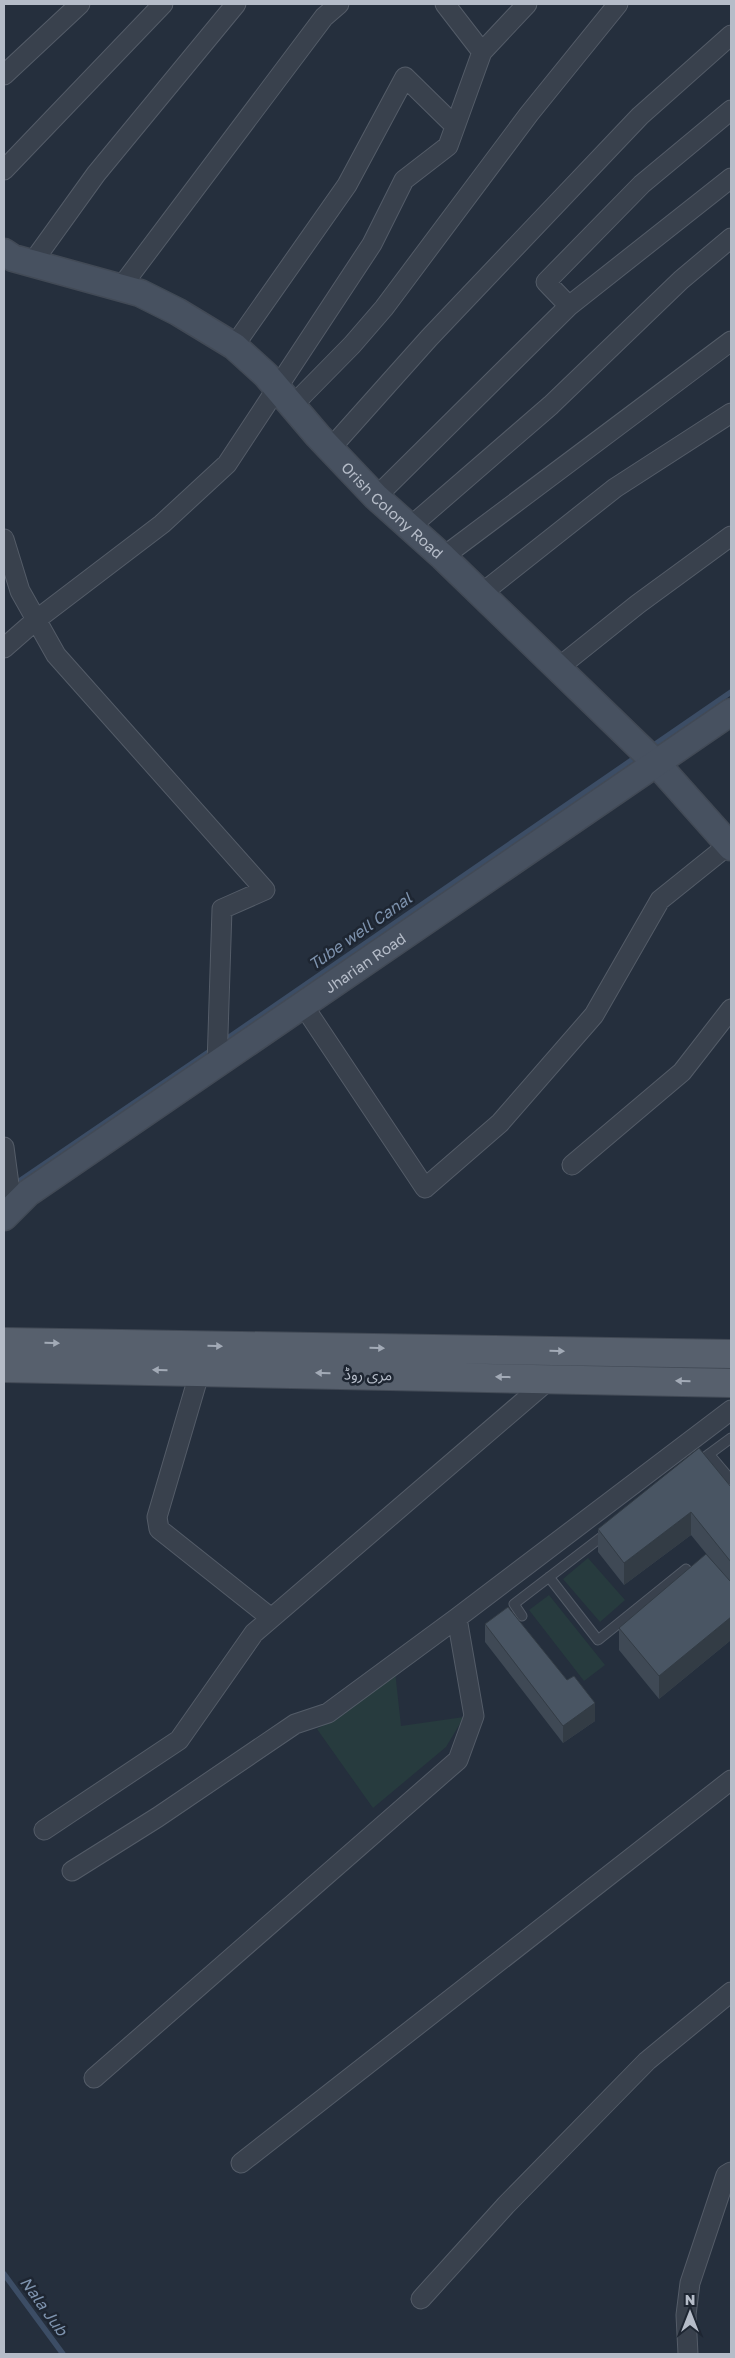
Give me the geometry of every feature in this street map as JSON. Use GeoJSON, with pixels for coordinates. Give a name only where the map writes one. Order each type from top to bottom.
{"type":"FeatureCollection","features":[{"type":"Feature","properties":{"kind":"main road","name":"مری روڈ"},"geometry":{"type":"LineString","coordinates":[[4,1342],[551,1378],[731,1383]]}},
{"type":"Feature","properties":{"kind":"main road","name":"مری روڈ"},"geometry":{"type":"LineString","coordinates":[[4,1368],[200,1371],[294,1360],[731,1354]]}},
{"type":"Feature","properties":{"kind":"street"},"geometry":{"type":"LineString","coordinates":[[4,75],[80,4]]}},
{"type":"Feature","properties":{"kind":"street"},"geometry":{"type":"LineString","coordinates":[[4,170],[163,4]]}},
{"type":"Feature","properties":{"kind":"street"},"geometry":{"type":"LineString","coordinates":[[32,263],[96,174],[236,4]]}},
{"type":"Feature","properties":{"kind":"street"},"geometry":{"type":"LineString","coordinates":[[121,287],[324,17],[339,4]]}},
{"type":"Feature","properties":{"kind":"street"},"geometry":{"type":"LineString","coordinates":[[445,4],[482,52]]}},
{"type":"Feature","properties":{"kind":"street"},"geometry":{"type":"LineString","coordinates":[[285,397],[372,244],[404,180],[448,146],[482,52],[527,4]]}},
{"type":"Feature","properties":{"kind":"street"},"geometry":{"type":"LineString","coordinates":[[4,648],[36,620],[162,524],[226,464],[285,397],[352,344],[384,308],[529,114],[618,4]]}},
{"type":"Feature","properties":{"kind":"street"},"geometry":{"type":"LineString","coordinates":[[330,449],[429,338],[640,116],[731,35]]}},
{"type":"Feature","properties":{"kind":"street"},"geometry":{"type":"LineString","coordinates":[[234,346],[347,185],[405,77],[455,126]]}},
{"type":"Feature","properties":{"kind":"street"},"geometry":{"type":"LineString","coordinates":[[569,306],[546,282],[642,184],[731,110]]}},
{"type":"Feature","properties":{"kind":"street"},"geometry":{"type":"LineString","coordinates":[[376,497],[569,306],[731,178]]}},
{"type":"Feature","properties":{"kind":"street"},"geometry":{"type":"LineString","coordinates":[[410,527],[551,405],[682,280],[731,238]]}},
{"type":"Feature","properties":{"kind":"street","name":"Orish Colony Road"},"geometry":{"type":"LineString","coordinates":[[4,252],[13,258],[140,293],[178,312],[234,346],[285,397],[330,449],[376,497],[482,594],[657,764],[731,845]]}},
{"type":"Feature","properties":{"kind":"street"},"geometry":{"type":"LineString","coordinates":[[443,557],[731,341]]}},
{"type":"Feature","properties":{"kind":"street"},"geometry":{"type":"LineString","coordinates":[[482,594],[614,488],[731,412]]}},
{"type":"Feature","properties":{"kind":"street"},"geometry":{"type":"LineString","coordinates":[[558,668],[638,604],[731,536]]}},
{"type":"Feature","properties":{"kind":"street"},"geometry":{"type":"LineString","coordinates":[[4,539],[20,592],[56,654],[265,890],[222,909],[216,1064]]}},
{"type":"Feature","properties":{"kind":"street","name":"Jharian Road"},"geometry":{"type":"LineString","coordinates":[[8,1212],[28,1193],[731,712]]}},
{"type":"Feature","properties":{"kind":"street"},"geometry":{"type":"LineString","coordinates":[[304,1005],[425,1188],[500,1123],[594,1014],[660,900],[731,845]]}},
{"type":"Feature","properties":{"kind":"street"},"geometry":{"type":"LineString","coordinates":[[572,1165],[682,1072],[731,1010]]}},
{"type":"Feature","properties":{"kind":"street"},"geometry":{"type":"LineString","coordinates":[[4,1147],[8,1212]]}},
{"type":"Feature","properties":{"kind":"street"},"geometry":{"type":"LineString","coordinates":[[200,1371],[157,1517],[159,1530],[271,1618]]}},
{"type":"Feature","properties":{"kind":"street"},"geometry":{"type":"LineString","coordinates":[[44,1830],[179,1740],[254,1633],[551,1378]]}},
{"type":"Feature","properties":{"kind":"street"},"geometry":{"type":"LineString","coordinates":[[72,1870],[158,1817],[296,1724],[328,1713],[457,1618],[731,1410]]}},
{"type":"Feature","properties":{"kind":"street"},"geometry":{"type":"LineString","coordinates":[[94,2078],[458,1760],[474,1716],[457,1618]]}},
{"type":"Feature","properties":{"kind":"street"},"geometry":{"type":"LineString","coordinates":[[241,2163],[731,1780]]}},
{"type":"Feature","properties":{"kind":"street"},"geometry":{"type":"LineString","coordinates":[[420,2299],[506,2206],[647,2061],[731,1992]]}},
{"type":"Feature","properties":{"kind":"street"},"geometry":{"type":"LineString","coordinates":[[688,2354],[686,2315],[690,2283],[726,2175],[731,2172]]}},
{"type":"Feature","properties":{"kind":"lane"},"geometry":{"type":"LineString","coordinates":[[686,1472],[731,1438]]}},
{"type":"Feature","properties":{"kind":"lane"},"geometry":{"type":"LineString","coordinates":[[708,1454],[731,1480]]}},
{"type":"Feature","properties":{"kind":"lane"},"geometry":{"type":"LineString","coordinates":[[522,1616],[514,1604],[617,1524]]}},
{"type":"Feature","properties":{"kind":"lane"},"geometry":{"type":"LineString","coordinates":[[549,1577],[598,1640],[686,1569]]}},
{"type":"Feature","properties":{"kind":"green space"},"geometry":{"type":"Polygon","coordinates":[[[588,1558],[625,1600],[600,1622],[563,1579],[588,1558]]]}},
{"type":"Feature","properties":{"kind":"green space"},"geometry":{"type":"Polygon","coordinates":[[[549,1595],[605,1665],[584,1681],[529,1610],[549,1595]]]}},
{"type":"Feature","properties":{"kind":"green space"},"geometry":{"type":"Polygon","coordinates":[[[395,1671],[401,1726],[464,1717],[446,1747],[373,1808],[317,1729],[344,1714],[395,1671]]]}},
{"type":"Feature","properties":{"kind":"building"},"geometry":{"type":"Polygon","coordinates":[[[699,1448],[731,1487],[731,1562],[691,1512],[624,1563],[598,1529],[699,1448]]]}},
{"type":"Feature","properties":{"kind":"building"},"geometry":{"type":"Polygon","coordinates":[[[706,1554],[731,1580],[731,1617],[659,1676],[619,1628],[706,1554]]]}},
{"type":"Feature","properties":{"kind":"building"},"geometry":{"type":"Polygon","coordinates":[[[508,1607],[567,1680],[574,1676],[595,1703],[563,1726],[485,1624],[508,1607]]]}},
{"type":"Feature","properties":{"kind":"waterway","name":"Tube well Canal"},"geometry":{"type":"LineString","coordinates":[[651,747],[731,692]]}},
{"type":"Feature","properties":{"kind":"waterway","name":"Tube well Canal"},"geometry":{"type":"LineString","coordinates":[[222,1042],[639,755]]}},
{"type":"Feature","properties":{"kind":"waterway","name":"Tube well Canal"},"geometry":{"type":"LineString","coordinates":[[12,1186],[213,1049]]}},
{"type":"Feature","properties":{"kind":"waterway","name":"Nala Jub"},"geometry":{"type":"LineString","coordinates":[[4,2274],[63,2354]]}}]}
